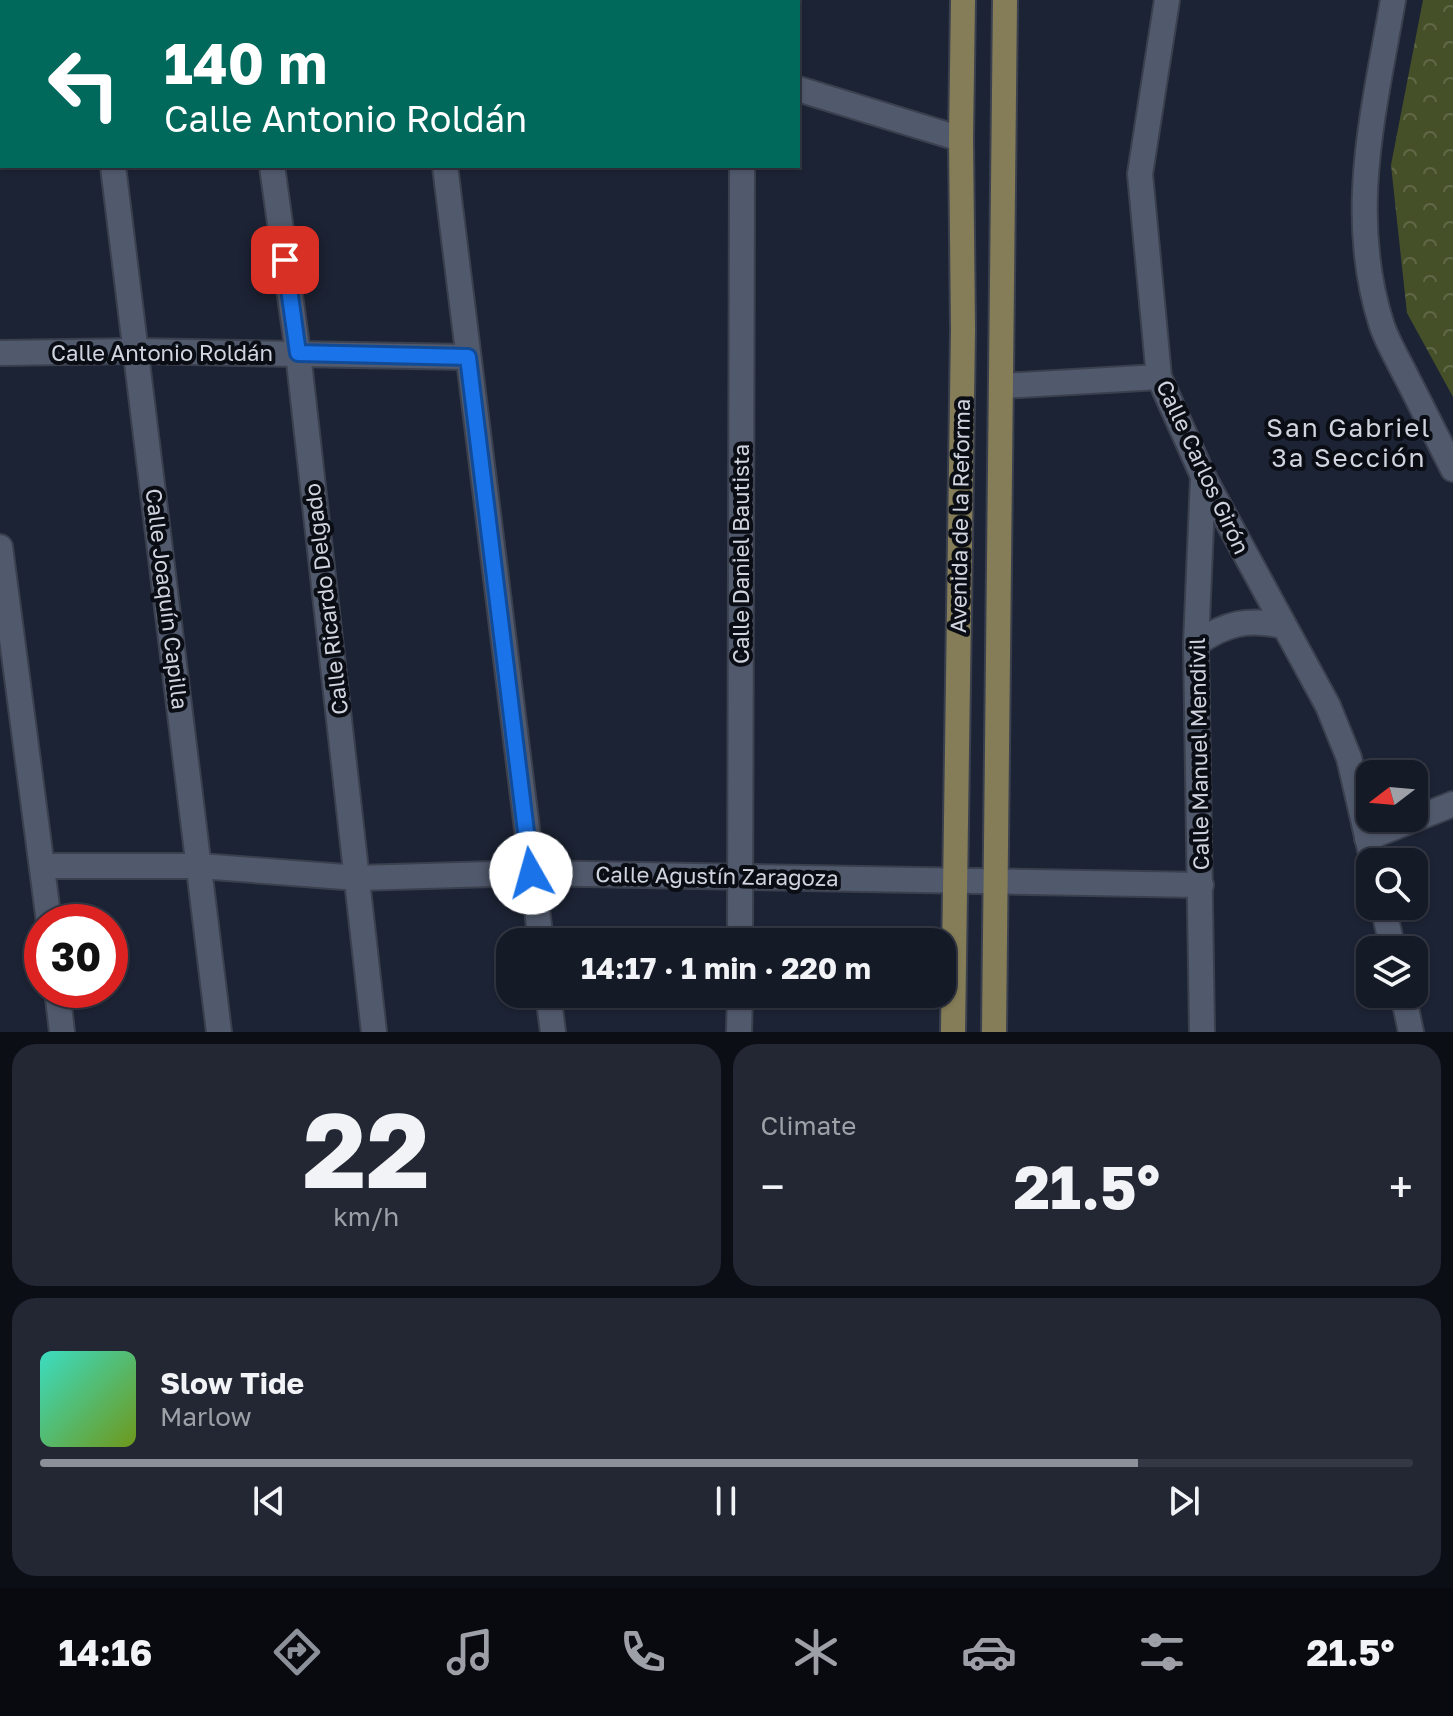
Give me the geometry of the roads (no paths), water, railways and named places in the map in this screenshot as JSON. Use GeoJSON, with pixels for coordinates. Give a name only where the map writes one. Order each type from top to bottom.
{"type":"FeatureCollection","features":[{"type":"Feature","properties":{"kind":"main road","name":"Avenida de la Reforma"},"geometry":{"type":"LineString","coordinates":[[953,1032],[963,329],[963,0]]}},
{"type":"Feature","properties":{"kind":"main road","name":"Avenida de la Reforma"},"geometry":{"type":"LineString","coordinates":[[994,1032],[1005,0]]}},
{"type":"Feature","properties":{"kind":"street","name":"Calle Carlos Girón"},"geometry":{"type":"LineString","coordinates":[[1167,0],[1140,174],[1159,377],[1203,476],[1328,706],[1349,758],[1370,848]]}},
{"type":"Feature","properties":{"kind":"street"},"geometry":{"type":"LineString","coordinates":[[1393,0],[1365,160],[1363,206],[1372,289],[1383,329],[1453,469]]}},
{"type":"Feature","properties":{"kind":"street"},"geometry":{"type":"LineString","coordinates":[[800,90],[961,139]]}},
{"type":"Feature","properties":{"kind":"street","name":"Calle Joaquín Capilla"},"geometry":{"type":"LineString","coordinates":[[113,168],[219,1032]]}},
{"type":"Feature","properties":{"kind":"street","name":"Calle Ricardo Delgado"},"geometry":{"type":"LineString","coordinates":[[272,168],[298,353],[374,1032]]}},
{"type":"Feature","properties":{"kind":"street"},"geometry":{"type":"LineString","coordinates":[[445,168],[539,928]]}},
{"type":"Feature","properties":{"kind":"street","name":"Calle Daniel Bautista"},"geometry":{"type":"LineString","coordinates":[[740,928],[742,168]]}},
{"type":"Feature","properties":{"kind":"street","name":"Calle Antonio Roldán"},"geometry":{"type":"LineString","coordinates":[[0,353],[136,351],[468,357]]}},
{"type":"Feature","properties":{"kind":"street"},"geometry":{"type":"LineString","coordinates":[[1002,386],[1159,377]]}},
{"type":"Feature","properties":{"kind":"street","name":"Calle Manuel Mendivil"},"geometry":{"type":"LineString","coordinates":[[1202,1032],[1196,644],[1203,476]]}},
{"type":"Feature","properties":{"kind":"street"},"geometry":{"type":"LineString","coordinates":[[0,547],[47,904]]}},
{"type":"Feature","properties":{"kind":"street"},"geometry":{"type":"LineString","coordinates":[[1196,644],[1215,630],[1237,622],[1261,621],[1283,626]]}},
{"type":"Feature","properties":{"kind":"street"},"geometry":{"type":"LineString","coordinates":[[1367,838],[1453,804]]}},
{"type":"Feature","properties":{"kind":"street","name":"Calle Agustín Zaragoza"},"geometry":{"type":"LineString","coordinates":[[42,866],[200,866],[358,878],[531,873],[1201,885]]}},
{"type":"Feature","properties":{"kind":"street"},"geometry":{"type":"LineString","coordinates":[[59,1008],[62,1032]]}},
{"type":"Feature","properties":{"kind":"street"},"geometry":{"type":"LineString","coordinates":[[550,1008],[553,1032]]}},
{"type":"Feature","properties":{"kind":"street"},"geometry":{"type":"LineString","coordinates":[[739,1032],[740,1008]]}},
{"type":"Feature","properties":{"kind":"street"},"geometry":{"type":"LineString","coordinates":[[1406,1008],[1411,1032]]}},
{"type":"Feature","properties":{"kind":"district","name":"San Gabriel 3ª Sección"},"geometry":{"type":"Point","coordinates":[1349,443]}}]}
